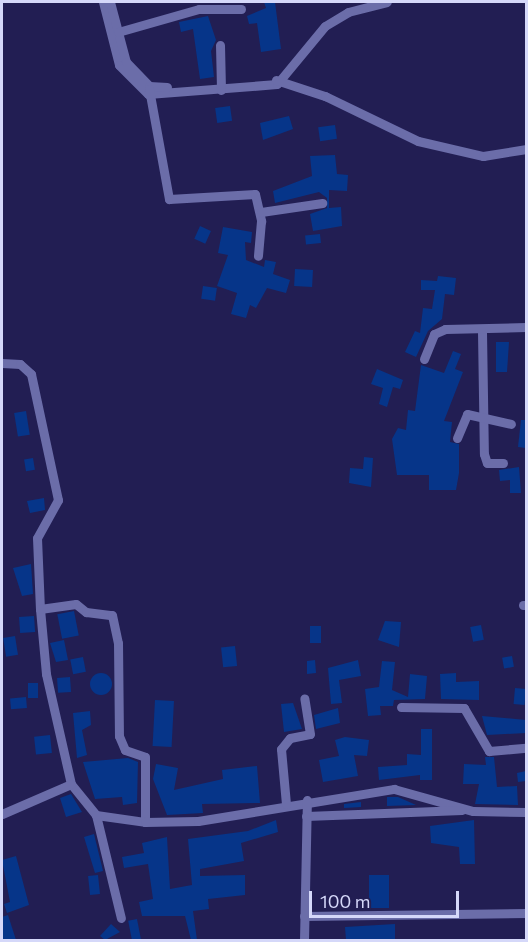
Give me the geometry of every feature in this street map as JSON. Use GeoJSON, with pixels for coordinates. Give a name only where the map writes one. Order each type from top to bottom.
{"type":"FeatureCollection","features":[{"type":"Feature","properties":{"kind":"street"},"geometry":{"type":"LineString","coordinates":[[103,2],[117,45],[130,69],[148,90],[169,199],[253,193],[261,213],[258,256]]}},
{"type":"Feature","properties":{"kind":"street"},"geometry":{"type":"LineString","coordinates":[[110,2],[118,32],[117,45]]}},
{"type":"Feature","properties":{"kind":"street"},"geometry":{"type":"LineString","coordinates":[[276,81],[320,24],[358,4],[387,2]]}},
{"type":"Feature","properties":{"kind":"street"},"geometry":{"type":"LineString","coordinates":[[118,32],[199,9],[241,9]]}},
{"type":"Feature","properties":{"kind":"street"},"geometry":{"type":"LineString","coordinates":[[220,45],[221,87]]}},
{"type":"Feature","properties":{"kind":"street"},"geometry":{"type":"LineString","coordinates":[[148,90],[221,87],[276,81],[326,96],[388,130],[426,143],[492,157],[526,149]]}},
{"type":"Feature","properties":{"kind":"street"},"geometry":{"type":"LineString","coordinates":[[261,213],[322,203]]}},
{"type":"Feature","properties":{"kind":"street"},"geometry":{"type":"LineString","coordinates":[[423,358],[439,331],[482,332],[526,327]]}},
{"type":"Feature","properties":{"kind":"street"},"geometry":{"type":"LineString","coordinates":[[482,332],[481,416],[485,461],[503,463]]}},
{"type":"Feature","properties":{"kind":"street"},"geometry":{"type":"LineString","coordinates":[[2,363],[20,364],[31,374],[58,500],[37,538],[46,674],[71,784],[96,815],[121,918]]}},
{"type":"Feature","properties":{"kind":"street"},"geometry":{"type":"LineString","coordinates":[[457,438],[462,416],[481,416],[511,424]]}},
{"type":"Feature","properties":{"kind":"street"},"geometry":{"type":"LineString","coordinates":[[40,609],[76,604],[86,612],[112,615],[118,643],[119,736],[125,750],[145,758],[145,822]]}},
{"type":"Feature","properties":{"kind":"street"},"geometry":{"type":"LineString","coordinates":[[286,804],[281,749],[290,738],[310,734],[303,698]]}},
{"type":"Feature","properties":{"kind":"street"},"geometry":{"type":"LineString","coordinates":[[401,706],[464,708],[489,751],[526,748]]}},
{"type":"Feature","properties":{"kind":"street"},"geometry":{"type":"LineString","coordinates":[[2,814],[71,784]]}},
{"type":"Feature","properties":{"kind":"street"},"geometry":{"type":"LineString","coordinates":[[96,815],[145,822],[198,822],[307,800],[393,789],[468,810]]}},
{"type":"Feature","properties":{"kind":"street"},"geometry":{"type":"LineString","coordinates":[[304,940],[307,800]]}},
{"type":"Feature","properties":{"kind":"street"},"geometry":{"type":"LineString","coordinates":[[306,816],[468,810],[526,812]]}},
{"type":"Feature","properties":{"kind":"street"},"geometry":{"type":"LineString","coordinates":[[304,916],[526,914]]}},
{"type":"Feature","properties":{"kind":"building"},"geometry":{"type":"Polygon","coordinates":[[[264,2],[275,2],[281,49],[261,52],[257,23],[249,24],[247,16],[266,8],[264,2]]]}},
{"type":"Feature","properties":{"kind":"building"},"geometry":{"type":"Polygon","coordinates":[[[208,16],[216,40],[211,51],[214,77],[200,79],[193,29],[181,32],[179,22],[208,16]]]}},
{"type":"Feature","properties":{"kind":"building"},"geometry":{"type":"Polygon","coordinates":[[[230,106],[232,121],[217,123],[215,108],[230,106]]]}},
{"type":"Feature","properties":{"kind":"building"},"geometry":{"type":"Polygon","coordinates":[[[289,116],[293,129],[263,140],[260,123],[289,116]]]}},
{"type":"Feature","properties":{"kind":"building"},"geometry":{"type":"Polygon","coordinates":[[[335,125],[337,139],[320,141],[318,127],[335,125]]]}},
{"type":"Feature","properties":{"kind":"building"},"geometry":{"type":"Polygon","coordinates":[[[335,155],[337,174],[348,175],[347,191],[329,190],[329,208],[341,207],[342,226],[313,231],[310,214],[327,208],[327,198],[319,192],[275,203],[273,191],[312,176],[310,156],[335,155]]]}},
{"type":"Feature","properties":{"kind":"building"},"geometry":{"type":"Polygon","coordinates":[[[200,226],[211,231],[205,244],[194,239],[200,226]]]}},
{"type":"Feature","properties":{"kind":"building"},"geometry":{"type":"Polygon","coordinates":[[[223,227],[252,232],[251,243],[245,242],[246,260],[264,267],[265,260],[276,262],[273,274],[290,280],[286,293],[267,288],[256,308],[250,305],[246,318],[231,314],[237,293],[217,286],[228,255],[218,253],[223,227]]]}},
{"type":"Feature","properties":{"kind":"building"},"geometry":{"type":"Polygon","coordinates":[[[320,234],[321,243],[306,245],[305,236],[320,234]]]}},
{"type":"Feature","properties":{"kind":"building"},"geometry":{"type":"Polygon","coordinates":[[[295,269],[313,270],[312,287],[294,286],[295,269]]]}},
{"type":"Feature","properties":{"kind":"building"},"geometry":{"type":"Polygon","coordinates":[[[438,276],[456,278],[454,295],[445,294],[442,319],[428,331],[416,357],[405,352],[415,331],[420,333],[423,308],[432,309],[435,290],[421,290],[421,280],[437,281],[438,276]]]}},
{"type":"Feature","properties":{"kind":"building"},"geometry":{"type":"Polygon","coordinates":[[[203,286],[217,288],[215,301],[201,299],[203,286]]]}},
{"type":"Feature","properties":{"kind":"building"},"geometry":{"type":"Polygon","coordinates":[[[496,342],[509,342],[507,372],[496,372],[496,342]]]}},
{"type":"Feature","properties":{"kind":"building"},"geometry":{"type":"Polygon","coordinates":[[[453,351],[461,354],[455,369],[463,372],[444,421],[452,422],[450,442],[459,444],[459,473],[456,490],[429,490],[429,475],[397,475],[392,439],[398,428],[406,430],[408,410],[415,411],[421,365],[444,373],[453,351]]]}},
{"type":"Feature","properties":{"kind":"building"},"geometry":{"type":"Polygon","coordinates":[[[377,369],[403,380],[400,389],[393,387],[387,407],[379,404],[383,388],[371,384],[377,369]]]}},
{"type":"Feature","properties":{"kind":"building"},"geometry":{"type":"Polygon","coordinates":[[[26,411],[30,435],[18,437],[14,413],[26,411]]]}},
{"type":"Feature","properties":{"kind":"building"},"geometry":{"type":"Polygon","coordinates":[[[521,420],[526,420],[526,448],[518,447],[521,420]]]}},
{"type":"Feature","properties":{"kind":"building"},"geometry":{"type":"Polygon","coordinates":[[[364,457],[373,458],[371,487],[349,483],[350,468],[363,469],[364,457]]]}},
{"type":"Feature","properties":{"kind":"building"},"geometry":{"type":"Polygon","coordinates":[[[33,458],[35,470],[26,471],[24,459],[33,458]]]}},
{"type":"Feature","properties":{"kind":"building"},"geometry":{"type":"Polygon","coordinates":[[[519,467],[521,493],[510,493],[510,480],[500,481],[499,470],[519,467]]]}},
{"type":"Feature","properties":{"kind":"building"},"geometry":{"type":"Polygon","coordinates":[[[44,498],[45,510],[30,513],[27,501],[44,498]]]}},
{"type":"Feature","properties":{"kind":"building"},"geometry":{"type":"Polygon","coordinates":[[[31,564],[33,594],[22,596],[13,568],[31,564]]]}},
{"type":"Feature","properties":{"kind":"building"},"geometry":{"type":"Polygon","coordinates":[[[74,611],[79,636],[62,639],[57,614],[74,611]]]}},
{"type":"Feature","properties":{"kind":"building"},"geometry":{"type":"Polygon","coordinates":[[[34,616],[35,632],[20,633],[19,617],[34,616]]]}},
{"type":"Feature","properties":{"kind":"building"},"geometry":{"type":"Polygon","coordinates":[[[385,621],[401,622],[399,647],[378,640],[385,621]]]}},
{"type":"Feature","properties":{"kind":"building"},"geometry":{"type":"Polygon","coordinates":[[[481,625],[484,640],[473,642],[470,627],[481,625]]]}},
{"type":"Feature","properties":{"kind":"building"},"geometry":{"type":"Polygon","coordinates":[[[310,626],[321,626],[321,643],[310,643],[310,626]]]}},
{"type":"Feature","properties":{"kind":"building"},"geometry":{"type":"Polygon","coordinates":[[[15,636],[18,655],[6,657],[3,638],[15,636]]]}},
{"type":"Feature","properties":{"kind":"building"},"geometry":{"type":"Polygon","coordinates":[[[64,640],[68,660],[56,662],[50,643],[64,640]]]}},
{"type":"Feature","properties":{"kind":"building"},"geometry":{"type":"Polygon","coordinates":[[[235,646],[237,666],[223,667],[221,647],[235,646]]]}},
{"type":"Feature","properties":{"kind":"building"},"geometry":{"type":"Polygon","coordinates":[[[512,656],[514,667],[504,669],[502,658],[512,656]]]}},
{"type":"Feature","properties":{"kind":"building"},"geometry":{"type":"Polygon","coordinates":[[[83,657],[86,672],[73,674],[70,659],[83,657]]]}},
{"type":"Feature","properties":{"kind":"building"},"geometry":{"type":"Polygon","coordinates":[[[315,660],[316,673],[307,674],[307,661],[315,660]]]}},
{"type":"Feature","properties":{"kind":"building"},"geometry":{"type":"Polygon","coordinates":[[[358,660],[361,676],[339,680],[342,703],[331,704],[328,668],[358,660]]]}},
{"type":"Feature","properties":{"kind":"building"},"geometry":{"type":"Polygon","coordinates":[[[382,661],[395,662],[392,690],[408,697],[410,674],[427,676],[425,699],[394,700],[393,706],[380,706],[381,715],[368,716],[365,689],[379,687],[382,661]]]}},
{"type":"Feature","properties":{"kind":"building"},"geometry":{"type":"Polygon","coordinates":[[[101,673],[109,676],[112,684],[109,692],[101,695],[93,692],[90,684],[93,676],[101,673]]]}},
{"type":"Feature","properties":{"kind":"building"},"geometry":{"type":"Polygon","coordinates":[[[456,673],[456,682],[479,681],[479,700],[441,699],[440,674],[456,673]]]}},
{"type":"Feature","properties":{"kind":"building"},"geometry":{"type":"Polygon","coordinates":[[[70,677],[71,692],[58,693],[57,678],[70,677]]]}},
{"type":"Feature","properties":{"kind":"building"},"geometry":{"type":"Polygon","coordinates":[[[28,683],[38,683],[38,698],[28,698],[28,683]]]}},
{"type":"Feature","properties":{"kind":"building"},"geometry":{"type":"Polygon","coordinates":[[[515,688],[526,689],[525,705],[514,704],[515,688]]]}},
{"type":"Feature","properties":{"kind":"building"},"geometry":{"type":"Polygon","coordinates":[[[26,697],[27,708],[11,709],[10,698],[26,697]]]}},
{"type":"Feature","properties":{"kind":"building"},"geometry":{"type":"Polygon","coordinates":[[[155,700],[174,701],[172,747],[153,746],[155,700]]]}},
{"type":"Feature","properties":{"kind":"building"},"geometry":{"type":"Polygon","coordinates":[[[293,703],[302,729],[284,732],[281,704],[293,703]]]}},
{"type":"Feature","properties":{"kind":"building"},"geometry":{"type":"Polygon","coordinates":[[[338,708],[340,723],[316,729],[314,715],[338,708]]]}},
{"type":"Feature","properties":{"kind":"building"},"geometry":{"type":"Polygon","coordinates":[[[90,711],[91,725],[82,730],[87,755],[77,758],[73,713],[90,711]]]}},
{"type":"Feature","properties":{"kind":"building"},"geometry":{"type":"Polygon","coordinates":[[[482,716],[526,720],[526,733],[487,735],[482,716]]]}},
{"type":"Feature","properties":{"kind":"building"},"geometry":{"type":"Polygon","coordinates":[[[421,729],[432,729],[432,780],[420,780],[420,775],[379,780],[378,767],[407,765],[407,754],[421,755],[421,729]]]}},
{"type":"Feature","properties":{"kind":"building"},"geometry":{"type":"Polygon","coordinates":[[[50,735],[52,753],[36,755],[34,737],[50,735]]]}},
{"type":"Feature","properties":{"kind":"building"},"geometry":{"type":"Polygon","coordinates":[[[345,737],[369,740],[367,756],[354,755],[358,776],[323,782],[319,760],[339,756],[335,740],[345,737]]]}},
{"type":"Feature","properties":{"kind":"building"},"geometry":{"type":"Polygon","coordinates":[[[485,757],[494,757],[497,787],[517,786],[518,805],[475,804],[479,784],[463,784],[464,764],[486,765],[485,757]]]}},
{"type":"Feature","properties":{"kind":"building"},"geometry":{"type":"Polygon","coordinates":[[[128,758],[138,762],[137,803],[123,805],[122,797],[95,799],[83,762],[128,758]]]}},
{"type":"Feature","properties":{"kind":"building"},"geometry":{"type":"Polygon","coordinates":[[[156,764],[178,768],[174,790],[223,779],[222,770],[257,766],[260,803],[202,804],[203,813],[167,815],[153,779],[156,764]]]}},
{"type":"Feature","properties":{"kind":"building"},"geometry":{"type":"Polygon","coordinates":[[[526,771],[526,781],[518,782],[517,773],[526,771]]]}},
{"type":"Feature","properties":{"kind":"building"},"geometry":{"type":"Polygon","coordinates":[[[71,794],[82,812],[66,817],[60,798],[71,794]]]}},
{"type":"Feature","properties":{"kind":"building"},"geometry":{"type":"Polygon","coordinates":[[[387,797],[398,797],[416,805],[387,806],[387,797]]]}},
{"type":"Feature","properties":{"kind":"building"},"geometry":{"type":"Polygon","coordinates":[[[361,802],[361,807],[344,808],[344,804],[361,802]]]}},
{"type":"Feature","properties":{"kind":"building"},"geometry":{"type":"Polygon","coordinates":[[[276,820],[278,832],[241,843],[244,861],[200,869],[200,876],[245,875],[245,895],[208,899],[209,909],[193,911],[197,940],[191,940],[185,916],[142,916],[139,902],[153,899],[148,864],[124,868],[122,857],[144,853],[142,843],[167,837],[170,889],[192,885],[188,839],[248,831],[276,820]]]}},
{"type":"Feature","properties":{"kind":"building"},"geometry":{"type":"Polygon","coordinates":[[[474,820],[475,864],[460,864],[459,847],[431,843],[430,826],[474,820]]]}},
{"type":"Feature","properties":{"kind":"building"},"geometry":{"type":"Polygon","coordinates":[[[94,834],[103,871],[95,873],[84,837],[94,834]]]}},
{"type":"Feature","properties":{"kind":"building"},"geometry":{"type":"Polygon","coordinates":[[[16,856],[29,905],[7,913],[4,904],[10,902],[2,860],[16,856]]]}},
{"type":"Feature","properties":{"kind":"building"},"geometry":{"type":"Polygon","coordinates":[[[98,875],[100,894],[90,895],[88,876],[98,875]]]}},
{"type":"Feature","properties":{"kind":"building"},"geometry":{"type":"Polygon","coordinates":[[[369,875],[389,875],[389,908],[369,908],[369,875]]]}},
{"type":"Feature","properties":{"kind":"building"},"geometry":{"type":"Polygon","coordinates":[[[8,915],[16,940],[2,940],[2,917],[8,915]]]}},
{"type":"Feature","properties":{"kind":"building"},"geometry":{"type":"Polygon","coordinates":[[[137,919],[141,940],[132,940],[128,921],[137,919]]]}},
{"type":"Feature","properties":{"kind":"building"},"geometry":{"type":"Polygon","coordinates":[[[111,924],[120,932],[105,940],[100,936],[111,924]]]}},
{"type":"Feature","properties":{"kind":"building"},"geometry":{"type":"Polygon","coordinates":[[[395,924],[395,940],[346,940],[345,927],[395,924]]]}}]}
